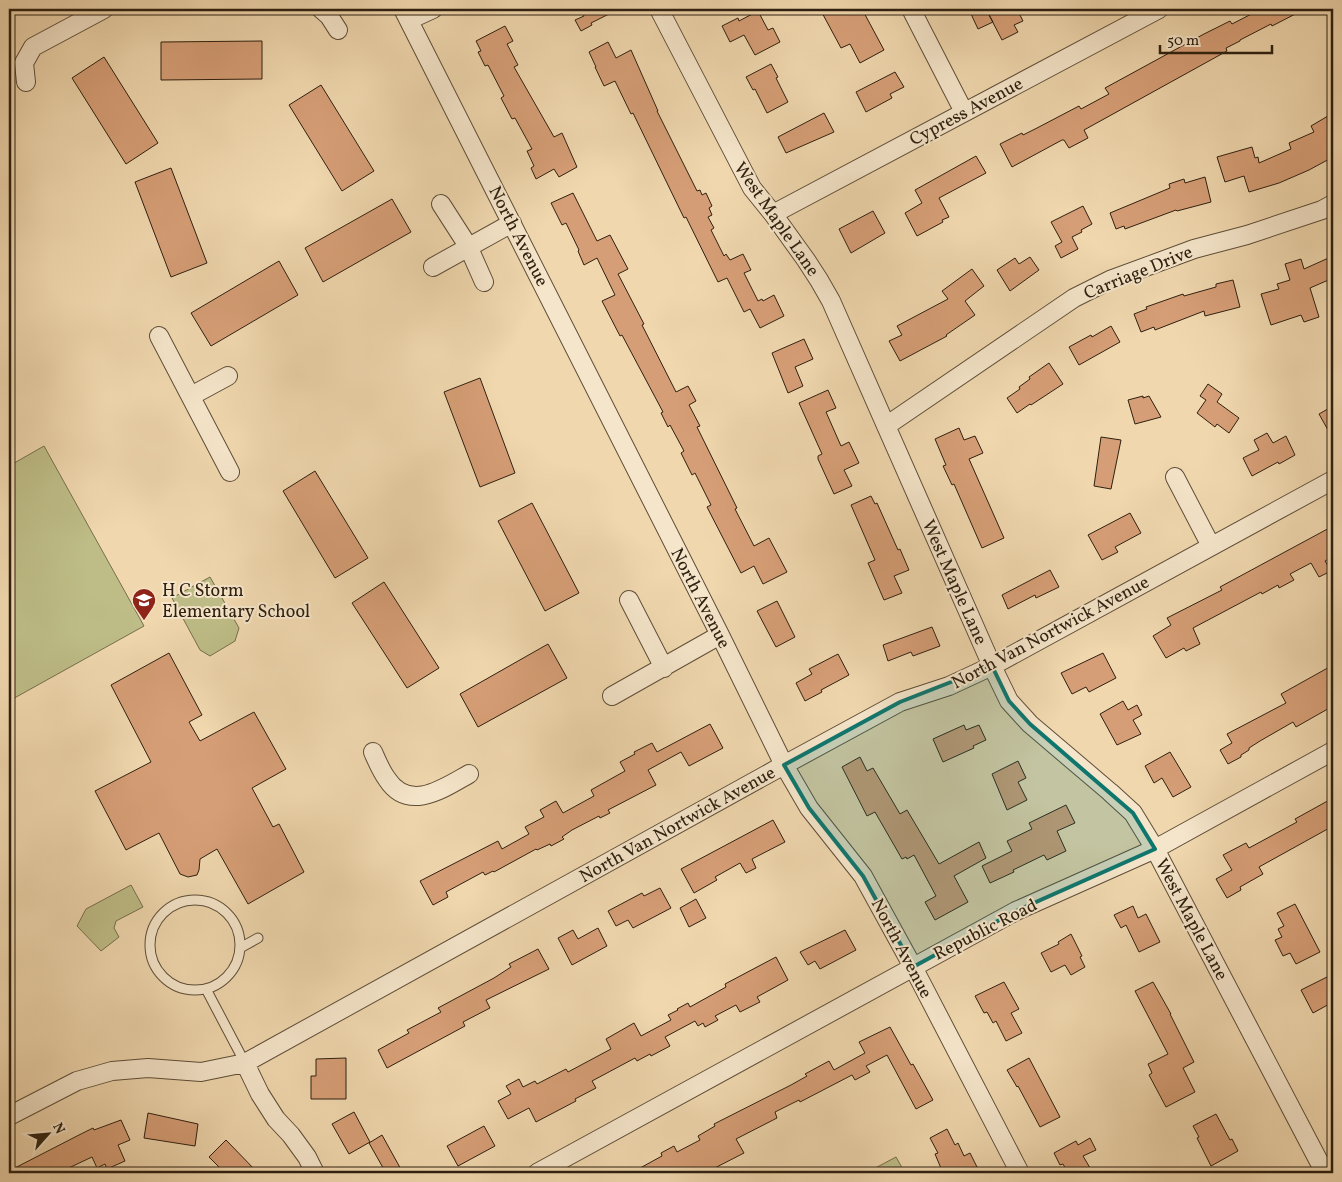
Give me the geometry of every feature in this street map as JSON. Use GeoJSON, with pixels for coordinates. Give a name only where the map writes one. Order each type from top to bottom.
{"type":"FeatureCollection","features":[{"type":"Feature","properties":{"kind":"street"},"geometry":{"type":"LineString","coordinates":[[26,82],[24,63],[34,47],[104,9]]}},
{"type":"Feature","properties":{"kind":"street"},"geometry":{"type":"LineString","coordinates":[[321,9],[329,16],[338,30]]}},
{"type":"Feature","properties":{"kind":"street"},"geometry":{"type":"LineString","coordinates":[[407,14],[432,9]]}},
{"type":"Feature","properties":{"kind":"street","name":"West Maple Lane"},"geometry":{"type":"LineString","coordinates":[[659,9],[752,188],[773,214],[819,280],[831,302],[1009,701],[1030,724],[1133,813],[1155,849],[1325,1173]]}},
{"type":"Feature","properties":{"kind":"street"},"geometry":{"type":"LineString","coordinates":[[911,9],[964,112]]}},
{"type":"Feature","properties":{"kind":"street","name":"Cypress Avenue"},"geometry":{"type":"LineString","coordinates":[[773,214],[1159,9]]}},
{"type":"Feature","properties":{"kind":"street","name":"North Avenue"},"geometry":{"type":"LineString","coordinates":[[407,14],[784,765],[809,808],[863,876],[913,967],[1020,1173]]}},
{"type":"Feature","properties":{"kind":"street"},"geometry":{"type":"LineString","coordinates":[[441,204],[468,246],[484,282]]}},
{"type":"Feature","properties":{"kind":"street","name":"Carriage Drive"},"geometry":{"type":"LineString","coordinates":[[886,426],[1074,298],[1110,280],[1143,266],[1194,249],[1247,235],[1322,210],[1333,204]]}},
{"type":"Feature","properties":{"kind":"street"},"geometry":{"type":"LineString","coordinates":[[433,267],[512,223]]}},
{"type":"Feature","properties":{"kind":"street"},"geometry":{"type":"LineString","coordinates":[[159,336],[230,472]]}},
{"type":"Feature","properties":{"kind":"street"},"geometry":{"type":"LineString","coordinates":[[191,396],[228,376]]}},
{"type":"Feature","properties":{"kind":"street"},"geometry":{"type":"LineString","coordinates":[[1175,477],[1211,546]]}},
{"type":"Feature","properties":{"kind":"street","name":"North Van Nortwick Avenue"},"geometry":{"type":"LineString","coordinates":[[9,1116],[77,1081],[112,1071],[148,1068],[201,1072],[245,1063],[900,702],[949,686],[992,666],[1333,480]]}},
{"type":"Feature","properties":{"kind":"street"},"geometry":{"type":"LineString","coordinates":[[629,600],[664,668]]}},
{"type":"Feature","properties":{"kind":"street"},"geometry":{"type":"LineString","coordinates":[[612,696],[720,635]]}},
{"type":"Feature","properties":{"kind":"street","name":"Republic Road"},"geometry":{"type":"LineString","coordinates":[[537,1173],[1016,910],[1155,849],[1333,751]]}},
{"type":"Feature","properties":{"kind":"street"},"geometry":{"type":"LineString","coordinates":[[373,752],[387,780],[396,790],[419,797],[433,793],[469,774]]}},
{"type":"Feature","properties":{"kind":"street"},"geometry":{"type":"LineString","coordinates":[[245,1063],[260,1094],[276,1119],[291,1134],[307,1157],[315,1173]]}},
{"type":"Feature","properties":{"kind":"lane"},"geometry":{"type":"LineString","coordinates":[[193,900],[208,902],[222,909],[233,920],[239,934],[240,948],[237,962],[230,974],[219,983],[206,989],[192,990],[178,986],[166,979],[157,968],[151,955],[151,939],[155,924],[164,912],[178,903],[193,900]]}},
{"type":"Feature","properties":{"kind":"lane"},"geometry":{"type":"LineString","coordinates":[[240,948],[258,938]]}},
{"type":"Feature","properties":{"kind":"lane"},"geometry":{"type":"LineString","coordinates":[[206,989],[245,1063]]}},
{"type":"Feature","properties":{"kind":"highlighted area"},"geometry":{"type":"Polygon","coordinates":[[[992,666],[1009,701],[1030,724],[1133,813],[1155,849],[1016,911],[913,967],[863,876],[809,808],[784,765],[900,702],[992,666]]]}},
{"type":"Feature","properties":{"kind":"shaded area"},"geometry":{"type":"Polygon","coordinates":[[[44,446],[144,626],[9,701],[9,466],[44,446]]]}},
{"type":"Feature","properties":{"kind":"shaded area"},"geometry":{"type":"Polygon","coordinates":[[[210,577],[239,628],[235,641],[210,656],[200,650],[172,598],[210,577]]]}},
{"type":"Feature","properties":{"kind":"shaded area"},"geometry":{"type":"Polygon","coordinates":[[[131,885],[143,907],[116,921],[114,928],[119,937],[101,951],[77,926],[86,909],[131,885]]]}},
{"type":"Feature","properties":{"kind":"shaded area"},"geometry":{"type":"Polygon","coordinates":[[[896,1157],[905,1173],[866,1173],[896,1157]]]}},
{"type":"Feature","properties":{"kind":"building"},"geometry":{"type":"Polygon","coordinates":[[[581,9],[619,9],[591,23],[592,25],[581,31],[575,20],[584,16],[581,9]]]}},
{"type":"Feature","properties":{"kind":"building"},"geometry":{"type":"Polygon","coordinates":[[[820,9],[862,9],[884,50],[860,63],[850,44],[841,48],[820,9]]]}},
{"type":"Feature","properties":{"kind":"building"},"geometry":{"type":"Polygon","coordinates":[[[986,9],[993,22],[978,29],[971,14],[986,9]]]}},
{"type":"Feature","properties":{"kind":"building"},"geometry":{"type":"Polygon","coordinates":[[[1001,9],[1017,9],[1023,21],[1014,25],[1018,32],[1002,40],[989,15],[1001,9]]]}},
{"type":"Feature","properties":{"kind":"building"},"geometry":{"type":"Polygon","coordinates":[[[1261,9],[1305,9],[1240,40],[1226,48],[1227,51],[1084,130],[1088,138],[1069,148],[1064,140],[1062,140],[1012,167],[1000,144],[1022,133],[1023,135],[1079,106],[1081,109],[1109,94],[1105,88],[1204,34],[1230,21],[1232,24],[1261,9]]]}},
{"type":"Feature","properties":{"kind":"building"},"geometry":{"type":"Polygon","coordinates":[[[758,11],[768,30],[773,28],[780,42],[755,55],[744,35],[730,42],[722,26],[738,18],[739,21],[758,11]]]}},
{"type":"Feature","properties":{"kind":"building"},"geometry":{"type":"Polygon","coordinates":[[[505,26],[513,41],[507,44],[518,65],[514,67],[554,137],[562,133],[577,167],[559,177],[554,169],[536,179],[531,168],[534,166],[527,151],[532,149],[515,118],[512,119],[501,98],[504,96],[488,65],[485,66],[478,52],[481,51],[476,41],[505,26]]]}},
{"type":"Feature","properties":{"kind":"building"},"geometry":{"type":"Polygon","coordinates":[[[262,41],[262,79],[161,80],[161,42],[262,41]]]}},
{"type":"Feature","properties":{"kind":"building"},"geometry":{"type":"Polygon","coordinates":[[[608,42],[616,58],[631,50],[657,111],[697,191],[700,190],[702,195],[706,193],[712,206],[709,208],[712,215],[708,217],[714,228],[711,230],[724,256],[726,254],[730,260],[743,254],[751,270],[744,273],[758,301],[762,299],[763,301],[774,295],[784,316],[760,328],[750,309],[744,312],[727,278],[718,282],[615,81],[604,86],[595,67],[589,52],[608,42]]]}},
{"type":"Feature","properties":{"kind":"building"},"geometry":{"type":"Polygon","coordinates":[[[104,57],[158,143],[126,164],[72,78],[104,57]]]}},
{"type":"Feature","properties":{"kind":"building"},"geometry":{"type":"Polygon","coordinates":[[[771,64],[788,102],[767,113],[755,89],[753,90],[746,77],[771,64]]]}},
{"type":"Feature","properties":{"kind":"building"},"geometry":{"type":"Polygon","coordinates":[[[895,72],[904,87],[890,94],[892,98],[866,112],[856,92],[895,72]]]}},
{"type":"Feature","properties":{"kind":"building"},"geometry":{"type":"Polygon","coordinates":[[[321,85],[374,171],[342,191],[289,105],[321,85]]]}},
{"type":"Feature","properties":{"kind":"building"},"geometry":{"type":"Polygon","coordinates":[[[824,113],[834,132],[786,153],[778,137],[824,113]]]}},
{"type":"Feature","properties":{"kind":"building"},"geometry":{"type":"Polygon","coordinates":[[[1333,113],[1333,157],[1279,183],[1249,192],[1244,176],[1225,182],[1217,157],[1252,147],[1255,158],[1258,157],[1259,163],[1291,149],[1289,143],[1314,132],[1311,126],[1333,113]]]}},
{"type":"Feature","properties":{"kind":"building"},"geometry":{"type":"Polygon","coordinates":[[[976,156],[986,173],[939,198],[949,217],[917,236],[905,213],[922,203],[915,190],[976,156]]]}},
{"type":"Feature","properties":{"kind":"building"},"geometry":{"type":"Polygon","coordinates":[[[171,168],[207,263],[171,277],[135,182],[171,168]]]}},
{"type":"Feature","properties":{"kind":"building"},"geometry":{"type":"Polygon","coordinates":[[[1205,177],[1211,202],[1176,210],[1125,229],[1124,226],[1116,229],[1110,213],[1170,188],[1169,184],[1184,179],[1185,183],[1205,177]]]}},
{"type":"Feature","properties":{"kind":"building"},"geometry":{"type":"Polygon","coordinates":[[[573,193],[597,241],[610,235],[628,269],[618,274],[676,392],[688,386],[696,401],[689,405],[700,426],[697,427],[754,546],[769,538],[787,572],[763,584],[754,566],[741,573],[707,507],[711,505],[695,473],[692,475],[681,453],[684,451],[670,425],[668,427],[661,413],[663,412],[602,301],[615,295],[597,258],[584,265],[566,223],[562,225],[551,203],[573,193]]]}},
{"type":"Feature","properties":{"kind":"building"},"geometry":{"type":"Polygon","coordinates":[[[392,199],[411,232],[323,282],[305,248],[392,199]]]}},
{"type":"Feature","properties":{"kind":"building"},"geometry":{"type":"Polygon","coordinates":[[[1083,206],[1092,224],[1072,237],[1078,249],[1061,258],[1055,246],[1062,242],[1051,222],[1083,206]]]}},
{"type":"Feature","properties":{"kind":"building"},"geometry":{"type":"Polygon","coordinates":[[[873,211],[885,233],[851,253],[839,229],[873,211]]]}},
{"type":"Feature","properties":{"kind":"building"},"geometry":{"type":"Polygon","coordinates":[[[1333,256],[1333,278],[1310,288],[1319,317],[1304,322],[1301,315],[1271,325],[1261,294],[1279,289],[1277,284],[1290,280],[1285,264],[1301,259],[1304,269],[1333,256]]]}},
{"type":"Feature","properties":{"kind":"building"},"geometry":{"type":"Polygon","coordinates":[[[1030,257],[1039,270],[1010,291],[997,270],[1015,258],[1019,264],[1030,257]]]}},
{"type":"Feature","properties":{"kind":"building"},"geometry":{"type":"Polygon","coordinates":[[[279,261],[298,295],[211,346],[191,313],[279,261]]]}},
{"type":"Feature","properties":{"kind":"building"},"geometry":{"type":"Polygon","coordinates":[[[972,269],[984,286],[965,301],[975,315],[947,336],[900,361],[889,341],[902,335],[897,326],[948,299],[942,291],[972,269]]]}},
{"type":"Feature","properties":{"kind":"building"},"geometry":{"type":"Polygon","coordinates":[[[1233,280],[1240,307],[1205,316],[1204,311],[1155,330],[1154,327],[1141,332],[1134,314],[1147,309],[1146,307],[1183,294],[1184,296],[1216,287],[1216,284],[1233,280]]]}},
{"type":"Feature","properties":{"kind":"building"},"geometry":{"type":"Polygon","coordinates":[[[1111,326],[1120,342],[1079,365],[1069,347],[1111,326]]]}},
{"type":"Feature","properties":{"kind":"building"},"geometry":{"type":"Polygon","coordinates":[[[804,339],[813,359],[795,367],[803,386],[788,393],[772,353],[804,339]]]}},
{"type":"Feature","properties":{"kind":"building"},"geometry":{"type":"Polygon","coordinates":[[[1049,363],[1063,384],[1017,413],[1007,398],[1020,389],[1019,387],[1030,379],[1029,377],[1049,363]]]}},
{"type":"Feature","properties":{"kind":"building"},"geometry":{"type":"Polygon","coordinates":[[[480,378],[515,473],[480,487],[444,392],[480,378]]]}},
{"type":"Feature","properties":{"kind":"building"},"geometry":{"type":"Polygon","coordinates":[[[1208,384],[1222,394],[1217,402],[1239,418],[1229,433],[1217,424],[1215,427],[1197,413],[1206,400],[1200,396],[1208,384]]]}},
{"type":"Feature","properties":{"kind":"building"},"geometry":{"type":"Polygon","coordinates":[[[828,390],[836,408],[826,412],[841,446],[849,442],[859,463],[844,470],[852,486],[834,494],[818,459],[818,456],[822,454],[799,403],[828,390]]]}},
{"type":"Feature","properties":{"kind":"building"},"geometry":{"type":"Polygon","coordinates":[[[1143,396],[1143,398],[1149,396],[1161,417],[1135,424],[1128,400],[1143,396]]]}},
{"type":"Feature","properties":{"kind":"building"},"geometry":{"type":"Polygon","coordinates":[[[1333,406],[1333,439],[1319,414],[1333,406]]]}},
{"type":"Feature","properties":{"kind":"building"},"geometry":{"type":"Polygon","coordinates":[[[959,428],[964,440],[975,436],[983,453],[969,459],[1004,538],[982,548],[954,484],[952,485],[943,466],[946,465],[935,439],[959,428]]]}},
{"type":"Feature","properties":{"kind":"building"},"geometry":{"type":"Polygon","coordinates":[[[1267,433],[1273,443],[1286,436],[1295,455],[1252,476],[1243,458],[1259,450],[1254,440],[1267,433]]]}},
{"type":"Feature","properties":{"kind":"building"},"geometry":{"type":"Polygon","coordinates":[[[1101,437],[1121,440],[1111,489],[1094,486],[1101,437]]]}},
{"type":"Feature","properties":{"kind":"building"},"geometry":{"type":"Polygon","coordinates":[[[315,471],[368,558],[335,578],[283,491],[315,471]]]}},
{"type":"Feature","properties":{"kind":"building"},"geometry":{"type":"Polygon","coordinates":[[[871,496],[875,504],[877,503],[909,570],[894,576],[902,593],[884,600],[868,563],[875,560],[851,505],[871,496]]]}},
{"type":"Feature","properties":{"kind":"building"},"geometry":{"type":"Polygon","coordinates":[[[532,503],[579,593],[545,611],[498,521],[532,503]]]}},
{"type":"Feature","properties":{"kind":"building"},"geometry":{"type":"Polygon","coordinates":[[[1130,513],[1141,533],[1115,547],[1118,552],[1102,560],[1088,535],[1130,513]]]}},
{"type":"Feature","properties":{"kind":"building"},"geometry":{"type":"Polygon","coordinates":[[[1333,526],[1333,556],[1325,561],[1331,571],[1319,577],[1311,563],[1290,574],[1294,580],[1279,588],[1278,585],[1262,594],[1261,592],[1193,628],[1200,644],[1186,651],[1184,648],[1166,658],[1153,636],[1171,625],[1167,618],[1222,590],[1220,587],[1333,526]]]}},
{"type":"Feature","properties":{"kind":"building"},"geometry":{"type":"Polygon","coordinates":[[[1050,570],[1059,587],[1036,598],[1035,595],[1008,609],[1002,595],[1050,570]]]}},
{"type":"Feature","properties":{"kind":"building"},"geometry":{"type":"Polygon","coordinates":[[[384,582],[439,668],[407,688],[352,603],[384,582]]]}},
{"type":"Feature","properties":{"kind":"building"},"geometry":{"type":"Polygon","coordinates":[[[777,601],[795,637],[776,647],[757,611],[777,601]]]}},
{"type":"Feature","properties":{"kind":"building"},"geometry":{"type":"Polygon","coordinates":[[[932,627],[940,646],[913,656],[911,652],[888,661],[883,645],[932,627]]]}},
{"type":"Feature","properties":{"kind":"building"},"geometry":{"type":"Polygon","coordinates":[[[548,644],[567,678],[478,727],[460,694],[548,644]]]}},
{"type":"Feature","properties":{"kind":"building"},"geometry":{"type":"Polygon","coordinates":[[[169,653],[202,715],[189,722],[200,741],[254,712],[286,769],[252,788],[273,827],[279,824],[304,872],[248,904],[217,849],[200,859],[197,875],[188,877],[180,874],[159,833],[126,850],[95,791],[151,762],[111,685],[169,653]]]}},
{"type":"Feature","properties":{"kind":"building"},"geometry":{"type":"Polygon","coordinates":[[[1103,653],[1116,678],[1089,692],[1086,687],[1072,694],[1061,673],[1103,653]]]}},
{"type":"Feature","properties":{"kind":"building"},"geometry":{"type":"Polygon","coordinates":[[[838,654],[849,675],[805,701],[796,683],[812,674],[809,669],[838,654]]]}},
{"type":"Feature","properties":{"kind":"building"},"geometry":{"type":"Polygon","coordinates":[[[1333,665],[1333,706],[1296,727],[1293,722],[1249,748],[1241,757],[1228,764],[1220,750],[1232,743],[1227,734],[1286,703],[1281,694],[1333,665]]]}},
{"type":"Feature","properties":{"kind":"building"},"geometry":{"type":"Polygon","coordinates":[[[1123,701],[1128,710],[1137,705],[1142,715],[1133,720],[1141,734],[1117,745],[1100,714],[1123,701]]]}},
{"type":"Feature","properties":{"kind":"building"},"geometry":{"type":"Polygon","coordinates":[[[710,724],[723,748],[689,766],[681,752],[648,770],[656,785],[608,810],[610,813],[600,818],[599,816],[572,830],[562,837],[564,839],[551,846],[550,844],[536,849],[494,872],[485,875],[483,872],[446,892],[448,897],[433,905],[420,881],[498,841],[502,849],[529,834],[525,827],[544,817],[540,810],[556,801],[563,813],[594,796],[591,790],[625,771],[620,762],[635,754],[634,752],[652,743],[657,752],[710,724]]]}},
{"type":"Feature","properties":{"kind":"building"},"geometry":{"type":"Polygon","coordinates":[[[964,725],[966,730],[979,725],[986,740],[973,746],[974,748],[943,762],[933,739],[964,725]]]}},
{"type":"Feature","properties":{"kind":"building"},"geometry":{"type":"Polygon","coordinates":[[[1170,752],[1191,787],[1173,797],[1162,778],[1154,783],[1145,766],[1170,752]]]}},
{"type":"Feature","properties":{"kind":"building"},"geometry":{"type":"Polygon","coordinates":[[[860,757],[867,771],[873,768],[900,814],[907,810],[939,864],[979,842],[986,858],[954,876],[968,902],[935,920],[925,902],[936,896],[914,855],[907,859],[906,857],[902,859],[875,812],[867,816],[842,767],[860,757]]]}},
{"type":"Feature","properties":{"kind":"building"},"geometry":{"type":"Polygon","coordinates":[[[1018,761],[1026,778],[1018,782],[1027,800],[1007,810],[992,774],[1018,761]]]}},
{"type":"Feature","properties":{"kind":"building"},"geometry":{"type":"Polygon","coordinates":[[[1333,798],[1333,826],[1259,867],[1263,874],[1240,887],[1241,890],[1227,898],[1216,879],[1232,870],[1223,855],[1246,843],[1249,848],[1297,822],[1295,819],[1333,798]]]}},
{"type":"Feature","properties":{"kind":"building"},"geometry":{"type":"Polygon","coordinates":[[[1066,805],[1075,823],[1057,831],[1066,851],[1047,860],[1044,855],[990,883],[982,866],[1012,851],[1007,841],[1032,829],[1029,823],[1066,805]]]}},
{"type":"Feature","properties":{"kind":"building"},"geometry":{"type":"Polygon","coordinates":[[[773,820],[785,842],[752,859],[756,868],[746,873],[740,863],[715,877],[717,880],[694,893],[681,869],[773,820]]]}},
{"type":"Feature","properties":{"kind":"building"},"geometry":{"type":"Polygon","coordinates":[[[660,888],[671,908],[633,928],[628,920],[616,926],[608,911],[642,893],[644,896],[660,888]]]}},
{"type":"Feature","properties":{"kind":"building"},"geometry":{"type":"Polygon","coordinates":[[[696,899],[706,918],[689,927],[680,908],[696,899]]]}},
{"type":"Feature","properties":{"kind":"building"},"geometry":{"type":"Polygon","coordinates":[[[1295,904],[1320,952],[1296,964],[1290,953],[1283,956],[1275,940],[1282,937],[1278,929],[1284,926],[1277,913],[1295,904]]]}},
{"type":"Feature","properties":{"kind":"building"},"geometry":{"type":"Polygon","coordinates":[[[1133,906],[1138,918],[1146,914],[1160,942],[1139,952],[1126,925],[1121,928],[1114,915],[1133,906]]]}},
{"type":"Feature","properties":{"kind":"building"},"geometry":{"type":"Polygon","coordinates":[[[598,928],[607,946],[572,965],[558,938],[573,930],[578,939],[598,928]]]}},
{"type":"Feature","properties":{"kind":"building"},"geometry":{"type":"Polygon","coordinates":[[[845,930],[856,950],[820,969],[815,961],[808,965],[800,952],[845,930]]]}},
{"type":"Feature","properties":{"kind":"building"},"geometry":{"type":"Polygon","coordinates":[[[1071,934],[1082,956],[1080,957],[1085,967],[1071,975],[1065,965],[1051,972],[1041,953],[1059,944],[1058,942],[1071,934]]]}},
{"type":"Feature","properties":{"kind":"building"},"geometry":{"type":"Polygon","coordinates":[[[538,949],[549,969],[486,1000],[490,1008],[463,1022],[465,1026],[387,1068],[378,1050],[409,1033],[407,1030],[441,1012],[438,1008],[494,978],[511,967],[509,964],[538,949]]]}},
{"type":"Feature","properties":{"kind":"building"},"geometry":{"type":"Polygon","coordinates":[[[776,957],[788,980],[757,997],[760,1002],[740,1012],[736,1005],[715,1016],[718,1020],[705,1027],[703,1023],[698,1026],[695,1021],[665,1037],[670,1046],[637,1061],[635,1058],[592,1081],[596,1088],[536,1122],[529,1108],[508,1119],[498,1101],[511,1094],[506,1086],[519,1079],[523,1087],[535,1081],[537,1084],[566,1069],[568,1072],[611,1049],[606,1039],[634,1023],[641,1036],[671,1020],[668,1015],[677,1009],[688,1003],[690,1007],[726,987],[725,984],[776,957]]]}},
{"type":"Feature","properties":{"kind":"building"},"geometry":{"type":"Polygon","coordinates":[[[1333,974],[1333,1002],[1313,1013],[1301,990],[1333,974]]]}},
{"type":"Feature","properties":{"kind":"building"},"geometry":{"type":"Polygon","coordinates":[[[1004,982],[1019,1009],[1011,1013],[1022,1033],[1006,1041],[996,1021],[993,1023],[987,1012],[984,1013],[975,996],[1004,982]]]}},
{"type":"Feature","properties":{"kind":"building"},"geometry":{"type":"Polygon","coordinates":[[[1153,982],[1194,1062],[1183,1068],[1195,1092],[1166,1107],[1149,1075],[1152,1073],[1148,1064],[1168,1054],[1135,991],[1153,982]]]}},
{"type":"Feature","properties":{"kind":"building"},"geometry":{"type":"Polygon","coordinates":[[[890,1027],[933,1100],[916,1109],[887,1055],[866,1066],[870,1072],[855,1080],[852,1075],[800,1102],[799,1100],[775,1112],[777,1118],[736,1139],[744,1153],[705,1173],[631,1173],[662,1156],[661,1153],[674,1146],[677,1152],[700,1140],[698,1136],[715,1126],[714,1124],[791,1085],[807,1076],[805,1074],[829,1061],[834,1070],[865,1053],[859,1042],[890,1027]]]}},
{"type":"Feature","properties":{"kind":"building"},"geometry":{"type":"Polygon","coordinates":[[[346,1058],[346,1099],[311,1099],[311,1076],[316,1076],[316,1059],[346,1058]]]}},
{"type":"Feature","properties":{"kind":"building"},"geometry":{"type":"Polygon","coordinates":[[[1029,1058],[1060,1117],[1040,1127],[1018,1086],[1007,1070],[1029,1058]]]}},
{"type":"Feature","properties":{"kind":"building"},"geometry":{"type":"Polygon","coordinates":[[[354,1112],[370,1142],[349,1154],[332,1124],[354,1112]]]}},
{"type":"Feature","properties":{"kind":"building"},"geometry":{"type":"Polygon","coordinates":[[[148,1113],[198,1124],[195,1146],[144,1138],[148,1113]]]}},
{"type":"Feature","properties":{"kind":"building"},"geometry":{"type":"Polygon","coordinates":[[[1216,1114],[1238,1151],[1211,1166],[1193,1126],[1216,1114]]]}},
{"type":"Feature","properties":{"kind":"building"},"geometry":{"type":"Polygon","coordinates":[[[121,1120],[130,1140],[118,1145],[125,1161],[107,1169],[105,1164],[97,1168],[92,1157],[58,1173],[9,1173],[9,1171],[93,1128],[94,1130],[121,1120]]]}},
{"type":"Feature","properties":{"kind":"building"},"geometry":{"type":"Polygon","coordinates":[[[484,1126],[495,1146],[458,1166],[447,1146],[484,1126]]]}},
{"type":"Feature","properties":{"kind":"building"},"geometry":{"type":"Polygon","coordinates":[[[947,1129],[955,1145],[958,1143],[964,1156],[970,1153],[977,1167],[965,1173],[943,1173],[935,1154],[938,1153],[930,1138],[947,1129]]]}},
{"type":"Feature","properties":{"kind":"building"},"geometry":{"type":"Polygon","coordinates":[[[382,1135],[403,1173],[386,1173],[369,1143],[382,1135]]]}},
{"type":"Feature","properties":{"kind":"building"},"geometry":{"type":"Polygon","coordinates":[[[1090,1138],[1096,1150],[1083,1156],[1093,1173],[1068,1173],[1063,1164],[1060,1165],[1054,1153],[1076,1141],[1078,1145],[1090,1138]]]}},
{"type":"Feature","properties":{"kind":"building"},"geometry":{"type":"Polygon","coordinates":[[[226,1140],[258,1173],[225,1173],[209,1157],[226,1140]]]}},
{"type":"Feature","properties":{"kind":"place","name":"H C Storm Elementary School"},"geometry":{"type":"Point","coordinates":[144,621]}}]}
